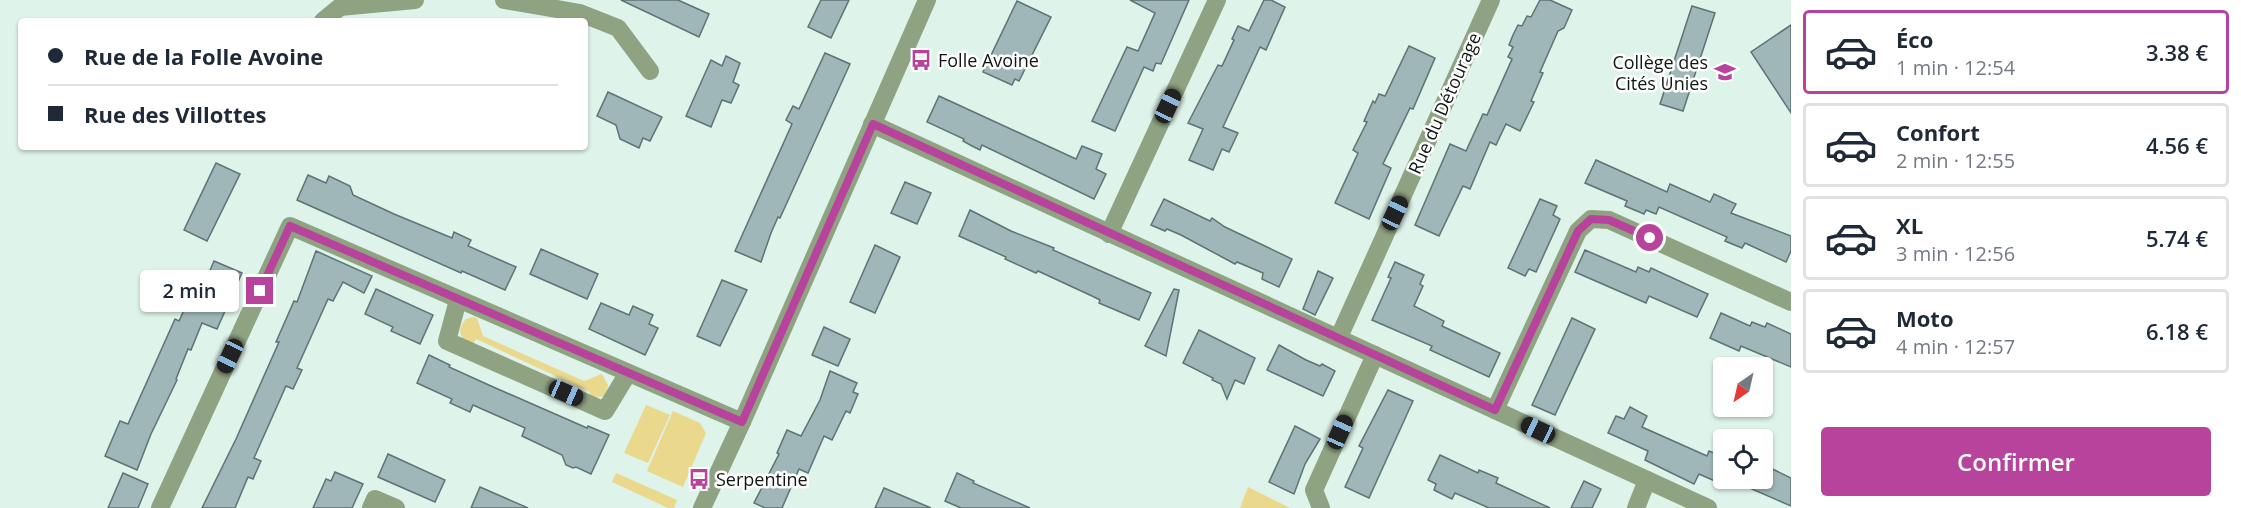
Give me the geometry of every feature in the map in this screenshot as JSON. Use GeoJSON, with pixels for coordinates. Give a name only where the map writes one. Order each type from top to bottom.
{"type":"FeatureCollection","features":[{"type":"Feature","properties":{"kind":"street"},"geometry":{"type":"LineString","coordinates":[[327,18],[340,7],[415,0]]}},
{"type":"Feature","properties":{"kind":"street"},"geometry":{"type":"LineString","coordinates":[[504,0],[580,13],[618,28],[650,71]]}},
{"type":"Feature","properties":{"kind":"street"},"geometry":{"type":"LineString","coordinates":[[702,508],[927,0]]}},
{"type":"Feature","properties":{"kind":"street"},"geometry":{"type":"LineString","coordinates":[[1109,234],[1217,0]]}},
{"type":"Feature","properties":{"kind":"street","name":"Rue du Détourage"},"geometry":{"type":"LineString","coordinates":[[1339,338],[1491,0]]}},
{"type":"Feature","properties":{"kind":"street"},"geometry":{"type":"LineString","coordinates":[[873,124],[1708,508]]}},
{"type":"Feature","properties":{"kind":"street"},"geometry":{"type":"LineString","coordinates":[[1495,410],[1578,231],[1591,219],[1609,220],[1791,302]]}},
{"type":"Feature","properties":{"kind":"street"},"geometry":{"type":"LineString","coordinates":[[160,508],[290,226],[742,422]]}},
{"type":"Feature","properties":{"kind":"street"},"geometry":{"type":"LineString","coordinates":[[458,300],[447,341],[605,411],[628,373]]}},
{"type":"Feature","properties":{"kind":"street"},"geometry":{"type":"LineString","coordinates":[[1321,508],[1314,490],[1375,355]]}},
{"type":"Feature","properties":{"kind":"street"},"geometry":{"type":"LineString","coordinates":[[1636,508],[1647,480]]}},
{"type":"Feature","properties":{"kind":"street"},"geometry":{"type":"LineString","coordinates":[[371,508],[375,499],[396,508]]}},
{"type":"Feature","properties":{"kind":"shaded area"},"geometry":{"type":"Polygon","coordinates":[[[477,318],[483,336],[584,381],[602,374],[608,385],[605,396],[588,398],[590,392],[476,339],[472,346],[468,344],[462,338],[460,331],[466,319],[477,318]]]}},
{"type":"Feature","properties":{"kind":"shaded area"},"geometry":{"type":"Polygon","coordinates":[[[646,405],[670,415],[648,463],[624,453],[646,405]]]}},
{"type":"Feature","properties":{"kind":"shaded area"},"geometry":{"type":"Polygon","coordinates":[[[673,411],[700,423],[706,433],[683,487],[647,471],[673,411]]]}},
{"type":"Feature","properties":{"kind":"shaded area"},"geometry":{"type":"Polygon","coordinates":[[[616,473],[677,500],[674,508],[668,508],[612,482],[616,473]]]}},
{"type":"Feature","properties":{"kind":"shaded area"},"geometry":{"type":"Polygon","coordinates":[[[1248,487],[1290,508],[1240,508],[1248,487]]]}},
{"type":"Feature","properties":{"kind":"building"},"geometry":{"type":"Polygon","coordinates":[[[621,0],[678,0],[709,14],[699,37],[621,0]]]}},
{"type":"Feature","properties":{"kind":"building"},"geometry":{"type":"Polygon","coordinates":[[[821,0],[849,0],[831,38],[808,27],[821,0]]]}},
{"type":"Feature","properties":{"kind":"building"},"geometry":{"type":"Polygon","coordinates":[[[1130,0],[1189,0],[1161,64],[1156,63],[1153,71],[1144,67],[1115,131],[1092,121],[1127,47],[1138,51],[1155,13],[1130,0]]]}},
{"type":"Feature","properties":{"kind":"building"},"geometry":{"type":"Polygon","coordinates":[[[1264,0],[1271,0],[1285,7],[1266,50],[1260,47],[1223,127],[1238,133],[1229,152],[1222,149],[1213,170],[1189,160],[1203,129],[1188,123],[1218,65],[1222,66],[1238,26],[1249,31],[1264,0]]]}},
{"type":"Feature","properties":{"kind":"building"},"geometry":{"type":"Polygon","coordinates":[[[1540,0],[1550,0],[1572,10],[1564,28],[1558,31],[1540,72],[1543,73],[1531,101],[1534,102],[1520,131],[1506,124],[1496,145],[1490,142],[1470,189],[1463,186],[1439,236],[1415,225],[1450,144],[1466,151],[1483,114],[1487,115],[1512,59],[1508,57],[1513,47],[1509,45],[1513,35],[1518,25],[1522,26],[1527,16],[1531,17],[1540,0]]]}},
{"type":"Feature","properties":{"kind":"building"},"geometry":{"type":"Polygon","coordinates":[[[1017,1],[1051,17],[1019,81],[1015,79],[1012,85],[983,72],[1017,1]]]}},
{"type":"Feature","properties":{"kind":"building"},"geometry":{"type":"Polygon","coordinates":[[[1692,6],[1715,13],[1683,111],[1660,104],[1692,6]]]}},
{"type":"Feature","properties":{"kind":"building"},"geometry":{"type":"Polygon","coordinates":[[[1791,25],[1791,113],[1751,52],[1791,25]]]}},
{"type":"Feature","properties":{"kind":"building"},"geometry":{"type":"Polygon","coordinates":[[[1409,46],[1435,58],[1413,109],[1410,108],[1383,164],[1391,168],[1369,219],[1335,203],[1358,153],[1353,150],[1367,122],[1364,121],[1373,101],[1375,103],[1379,94],[1385,96],[1409,46]]]}},
{"type":"Feature","properties":{"kind":"building"},"geometry":{"type":"Polygon","coordinates":[[[825,53],[850,64],[780,218],[778,217],[761,262],[735,251],[792,124],[786,120],[793,106],[799,109],[825,53]]]}},
{"type":"Feature","properties":{"kind":"building"},"geometry":{"type":"Polygon","coordinates":[[[726,56],[740,63],[733,82],[739,85],[731,103],[722,100],[711,127],[686,116],[711,60],[722,66],[726,56]]]}},
{"type":"Feature","properties":{"kind":"building"},"geometry":{"type":"Polygon","coordinates":[[[608,92],[662,117],[650,141],[643,138],[639,148],[620,139],[616,125],[597,116],[608,92]]]}},
{"type":"Feature","properties":{"kind":"building"},"geometry":{"type":"Polygon","coordinates":[[[939,96],[1076,159],[1082,146],[1102,154],[1096,169],[1106,174],[1094,199],[982,145],[980,150],[963,141],[964,139],[927,122],[939,96]]]}},
{"type":"Feature","properties":{"kind":"building"},"geometry":{"type":"Polygon","coordinates":[[[1596,160],[1667,192],[1670,184],[1710,202],[1714,194],[1736,204],[1731,213],[1791,236],[1791,251],[1786,262],[1745,243],[1742,248],[1725,241],[1727,237],[1659,207],[1656,214],[1646,210],[1644,214],[1625,206],[1627,201],[1585,183],[1596,160]]]}},
{"type":"Feature","properties":{"kind":"building"},"geometry":{"type":"Polygon","coordinates":[[[216,163],[240,174],[207,241],[184,230],[216,163]]]}},
{"type":"Feature","properties":{"kind":"building"},"geometry":{"type":"Polygon","coordinates":[[[308,175],[326,183],[329,176],[350,186],[353,195],[394,214],[452,238],[454,232],[471,240],[468,246],[516,267],[505,290],[462,271],[461,273],[297,200],[308,175]]]}},
{"type":"Feature","properties":{"kind":"building"},"geometry":{"type":"Polygon","coordinates":[[[905,182],[931,193],[917,224],[891,213],[905,182]]]}},
{"type":"Feature","properties":{"kind":"building"},"geometry":{"type":"Polygon","coordinates":[[[1164,199],[1210,221],[1212,218],[1225,227],[1292,259],[1279,287],[1262,279],[1263,273],[1237,262],[1235,264],[1181,235],[1151,225],[1164,199]]]}},
{"type":"Feature","properties":{"kind":"building"},"geometry":{"type":"Polygon","coordinates":[[[1540,199],[1557,206],[1553,215],[1560,219],[1536,272],[1529,269],[1525,276],[1508,268],[1540,199]]]}},
{"type":"Feature","properties":{"kind":"building"},"geometry":{"type":"Polygon","coordinates":[[[970,210],[1011,231],[1054,248],[1053,250],[1151,293],[1139,320],[1099,303],[1100,300],[1092,296],[1038,271],[1036,273],[959,236],[970,210]]]}},
{"type":"Feature","properties":{"kind":"building"},"geometry":{"type":"Polygon","coordinates":[[[875,245],[900,257],[875,313],[850,302],[875,245]]]}},
{"type":"Feature","properties":{"kind":"building"},"geometry":{"type":"Polygon","coordinates":[[[541,249],[598,274],[587,299],[530,274],[541,249]]]}},
{"type":"Feature","properties":{"kind":"building"},"geometry":{"type":"Polygon","coordinates":[[[1585,250],[1636,272],[1638,267],[1649,272],[1651,268],[1708,294],[1697,317],[1649,296],[1646,303],[1575,272],[1585,250]]]}},
{"type":"Feature","properties":{"kind":"building"},"geometry":{"type":"Polygon","coordinates":[[[316,251],[372,276],[364,293],[343,282],[333,301],[328,299],[297,368],[302,370],[293,389],[286,386],[254,458],[261,461],[253,479],[248,477],[235,508],[202,508],[236,439],[279,342],[276,342],[294,301],[297,302],[316,251]]]}},
{"type":"Feature","properties":{"kind":"building"},"geometry":{"type":"Polygon","coordinates":[[[214,261],[242,273],[217,329],[202,323],[191,350],[188,349],[177,380],[151,434],[137,470],[105,456],[120,421],[128,424],[175,319],[179,321],[195,286],[202,289],[214,261]]]}},
{"type":"Feature","properties":{"kind":"building"},"geometry":{"type":"Polygon","coordinates":[[[1395,262],[1424,275],[1420,284],[1423,286],[1414,306],[1444,321],[1442,326],[1500,353],[1489,377],[1430,350],[1432,346],[1372,320],[1391,278],[1388,277],[1395,262]]]}},
{"type":"Feature","properties":{"kind":"building"},"geometry":{"type":"Polygon","coordinates":[[[1318,271],[1333,278],[1315,315],[1303,309],[1318,271]]]}},
{"type":"Feature","properties":{"kind":"building"},"geometry":{"type":"Polygon","coordinates":[[[722,280],[747,290],[720,346],[697,336],[722,280]]]}},
{"type":"Feature","properties":{"kind":"building"},"geometry":{"type":"Polygon","coordinates":[[[376,289],[433,315],[420,344],[391,331],[393,327],[365,314],[376,289]]]}},
{"type":"Feature","properties":{"kind":"building"},"geometry":{"type":"Polygon","coordinates":[[[1174,289],[1179,290],[1166,356],[1145,346],[1174,289]]]}},
{"type":"Feature","properties":{"kind":"building"},"geometry":{"type":"Polygon","coordinates":[[[601,303],[629,315],[633,306],[653,315],[649,324],[658,328],[645,355],[589,329],[601,303]]]}},
{"type":"Feature","properties":{"kind":"building"},"geometry":{"type":"Polygon","coordinates":[[[1721,313],[1750,326],[1752,322],[1765,327],[1767,323],[1791,334],[1791,367],[1773,359],[1773,357],[1767,357],[1741,346],[1739,351],[1710,338],[1721,313]]]}},
{"type":"Feature","properties":{"kind":"building"},"geometry":{"type":"Polygon","coordinates":[[[1572,318],[1595,329],[1555,415],[1532,405],[1572,318]]]}},
{"type":"Feature","properties":{"kind":"building"},"geometry":{"type":"Polygon","coordinates":[[[824,327],[850,339],[838,366],[812,355],[824,327]]]}},
{"type":"Feature","properties":{"kind":"building"},"geometry":{"type":"Polygon","coordinates":[[[1199,330],[1255,358],[1244,384],[1235,380],[1227,399],[1221,384],[1183,363],[1199,330]]]}},
{"type":"Feature","properties":{"kind":"building"},"geometry":{"type":"Polygon","coordinates":[[[1279,345],[1306,360],[1320,366],[1322,364],[1335,371],[1323,396],[1267,370],[1279,345]]]}},
{"type":"Feature","properties":{"kind":"building"},"geometry":{"type":"Polygon","coordinates":[[[429,355],[491,386],[587,428],[588,426],[609,435],[591,474],[566,465],[562,455],[522,436],[525,428],[473,405],[470,412],[450,403],[452,399],[417,383],[429,355]]]}},
{"type":"Feature","properties":{"kind":"building"},"geometry":{"type":"Polygon","coordinates":[[[830,371],[857,383],[853,392],[858,394],[850,413],[846,411],[832,440],[824,436],[808,473],[799,469],[782,508],[765,508],[754,503],[779,454],[777,453],[787,430],[801,436],[820,400],[830,371]]]}},
{"type":"Feature","properties":{"kind":"building"},"geometry":{"type":"Polygon","coordinates":[[[1388,390],[1413,401],[1369,498],[1345,487],[1363,448],[1359,446],[1388,390]]]}},
{"type":"Feature","properties":{"kind":"building"},"geometry":{"type":"Polygon","coordinates":[[[1630,407],[1647,416],[1642,427],[1707,456],[1709,451],[1713,453],[1713,480],[1699,474],[1694,484],[1645,460],[1648,451],[1608,433],[1616,416],[1624,419],[1630,407]]]}},
{"type":"Feature","properties":{"kind":"building"},"geometry":{"type":"Polygon","coordinates":[[[1295,426],[1320,439],[1305,464],[1294,494],[1269,482],[1295,426]]]}},
{"type":"Feature","properties":{"kind":"building"},"geometry":{"type":"Polygon","coordinates":[[[388,454],[445,480],[435,502],[378,477],[388,454]]]}},
{"type":"Feature","properties":{"kind":"building"},"geometry":{"type":"Polygon","coordinates":[[[1440,455],[1478,473],[1479,470],[1498,478],[1496,483],[1550,508],[1489,508],[1455,493],[1452,499],[1434,490],[1436,484],[1428,480],[1440,455]]]}},
{"type":"Feature","properties":{"kind":"building"},"geometry":{"type":"Polygon","coordinates":[[[1773,469],[1791,478],[1791,506],[1752,489],[1773,489],[1773,469]]]}},
{"type":"Feature","properties":{"kind":"building"},"geometry":{"type":"Polygon","coordinates":[[[335,472],[363,484],[352,508],[313,508],[326,479],[331,481],[335,472]]]}},
{"type":"Feature","properties":{"kind":"building"},"geometry":{"type":"Polygon","coordinates":[[[123,473],[148,484],[138,508],[108,508],[123,473]]]}},
{"type":"Feature","properties":{"kind":"building"},"geometry":{"type":"Polygon","coordinates":[[[957,473],[974,481],[973,483],[1030,508],[961,508],[945,501],[957,473]]]}},
{"type":"Feature","properties":{"kind":"building"},"geometry":{"type":"Polygon","coordinates":[[[1584,481],[1601,489],[1592,508],[1571,508],[1584,481]]]}},
{"type":"Feature","properties":{"kind":"building"},"geometry":{"type":"Polygon","coordinates":[[[480,487],[528,508],[471,508],[480,487]]]}},
{"type":"Feature","properties":{"kind":"building"},"geometry":{"type":"Polygon","coordinates":[[[884,488],[931,508],[875,508],[884,488]]]}},
{"type":"Feature","properties":{"kind":"place","name":"Folle Avoine"},"geometry":{"type":"Point","coordinates":[921,60]}},
{"type":"Feature","properties":{"kind":"place","name":"Collège des Cités Unies"},"geometry":{"type":"Point","coordinates":[1725,72]}},
{"type":"Feature","properties":{"kind":"place","name":"Serpentine"},"geometry":{"type":"Point","coordinates":[699,479]}},
{"type":"Feature","properties":{"kind":"route"},"geometry":{"type":"LineString","coordinates":[[260,291],[290,226],[742,422],[873,124],[1495,410],[1578,231],[1591,219],[1609,220],[1650,238]]}}]}
